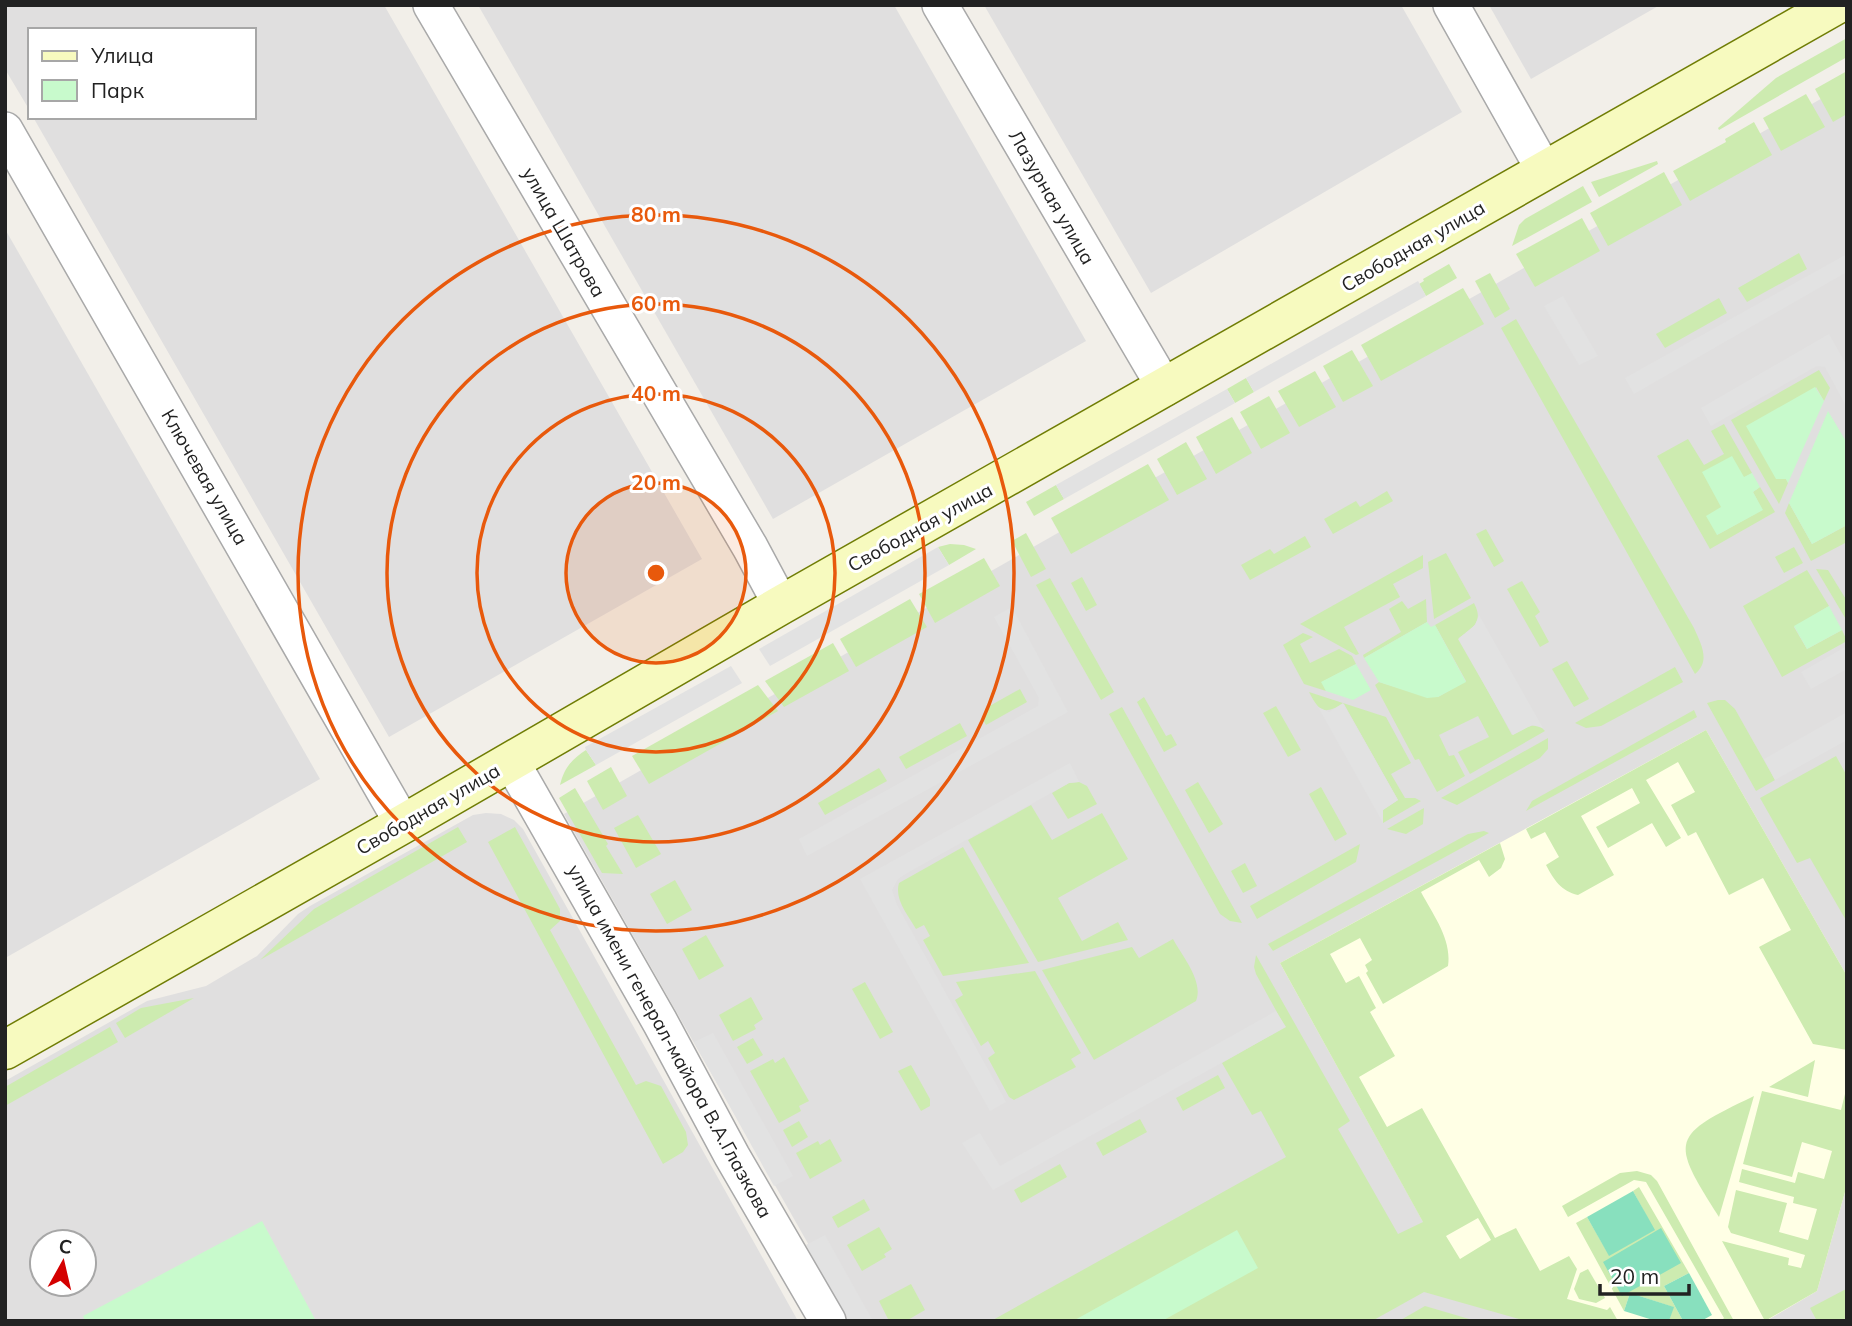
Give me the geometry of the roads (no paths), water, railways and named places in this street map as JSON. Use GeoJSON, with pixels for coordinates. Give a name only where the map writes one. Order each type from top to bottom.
{"type":"FeatureCollection","features":[{"type":"Feature","properties":{"kind":"main road","name":"Свободная улица"},"geometry":{"type":"LineString","coordinates":[[9,1038],[404,824],[781,605],[1836,5]]}},
{"type":"Feature","properties":{"kind":"street","name":"улица Шатрова"},"geometry":{"type":"LineString","coordinates":[[431,5],[750,547],[781,605]]}},
{"type":"Feature","properties":{"kind":"street","name":"Лазурная улица"},"geometry":{"type":"LineString","coordinates":[[940,5],[1165,388]]}},
{"type":"Feature","properties":{"kind":"street"},"geometry":{"type":"LineString","coordinates":[[1451,5],[1544,170]]}},
{"type":"Feature","properties":{"kind":"street","name":"Ключевая улица"},"geometry":{"type":"LineString","coordinates":[[5,130],[404,824]]}},
{"type":"Feature","properties":{"kind":"street","name":"улица имени генерал-майора В.А.Глазкова"},"geometry":{"type":"LineString","coordinates":[[511,761],[660,1022],[732,1156],[828,1321]]}}]}
